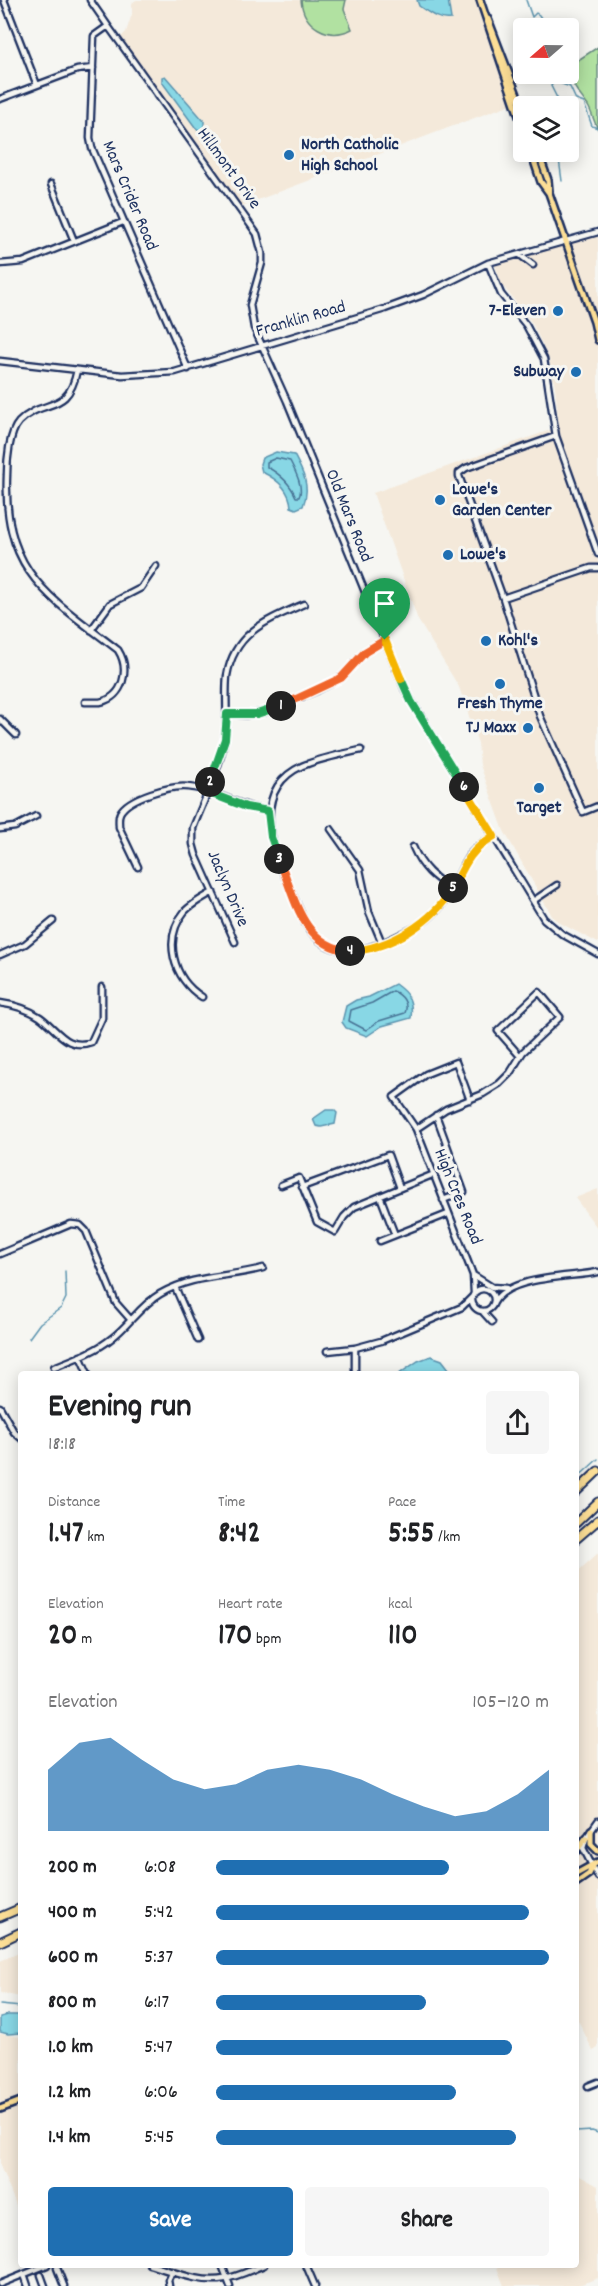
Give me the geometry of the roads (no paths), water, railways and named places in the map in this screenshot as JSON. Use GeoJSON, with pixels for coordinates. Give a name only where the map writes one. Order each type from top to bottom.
{"type":"FeatureCollection","features":[{"type":"Feature","properties":{"kind":"highway"},"geometry":{"type":"LineString","coordinates":[[579,1489],[598,1472]]}},
{"type":"Feature","properties":{"kind":"highway"},"geometry":{"type":"LineString","coordinates":[[579,1520],[598,1502]]}},
{"type":"Feature","properties":{"kind":"highway"},"geometry":{"type":"LineString","coordinates":[[579,1536],[598,1520]]}},
{"type":"Feature","properties":{"kind":"highway"},"geometry":{"type":"LineString","coordinates":[[0,1917],[18,1909]]}},
{"type":"Feature","properties":{"kind":"highway"},"geometry":{"type":"LineString","coordinates":[[0,1942],[18,1933]]}},
{"type":"Feature","properties":{"kind":"main road"},"geometry":{"type":"LineString","coordinates":[[480,0],[518,96]]}},
{"type":"Feature","properties":{"kind":"main road"},"geometry":{"type":"LineString","coordinates":[[480,0],[513,98]]}},
{"type":"Feature","properties":{"kind":"main road"},"geometry":{"type":"LineString","coordinates":[[534,162],[541,182],[549,193]]}},
{"type":"Feature","properties":{"kind":"main road"},"geometry":{"type":"LineString","coordinates":[[542,162],[548,180],[549,193],[598,340]]}},
{"type":"Feature","properties":{"kind":"main road"},"geometry":{"type":"LineString","coordinates":[[594,324],[598,331]]}},
{"type":"Feature","properties":{"kind":"main road"},"geometry":{"type":"LineString","coordinates":[[591,1830],[591,1845],[598,1851]]}},
{"type":"Feature","properties":{"kind":"main road"},"geometry":{"type":"LineString","coordinates":[[579,1847],[586,1838]]}},
{"type":"Feature","properties":{"kind":"main road"},"geometry":{"type":"LineString","coordinates":[[579,1872],[595,1864]]}},
{"type":"Feature","properties":{"kind":"main road"},"geometry":{"type":"LineString","coordinates":[[579,1881],[589,1874],[595,1864]]}},
{"type":"Feature","properties":{"kind":"main road"},"geometry":{"type":"LineString","coordinates":[[0,2109],[18,2103]]}},
{"type":"Feature","properties":{"kind":"street"},"geometry":{"type":"LineString","coordinates":[[4,0],[37,85]]}},
{"type":"Feature","properties":{"kind":"street"},"geometry":{"type":"LineString","coordinates":[[90,0],[108,26]]}},
{"type":"Feature","properties":{"kind":"street","name":"Mars Crider Road"},"geometry":{"type":"LineString","coordinates":[[108,26],[94,36],[90,138],[92,148],[188,369]]}},
{"type":"Feature","properties":{"kind":"street","name":"Hillmont Drive"},"geometry":{"type":"LineString","coordinates":[[108,26],[257,234],[262,263],[250,310],[254,328],[262,346]]}},
{"type":"Feature","properties":{"kind":"street"},"geometry":{"type":"LineString","coordinates":[[0,99],[78,70],[93,68]]}},
{"type":"Feature","properties":{"kind":"street"},"geometry":{"type":"LineString","coordinates":[[51,184],[74,241]]}},
{"type":"Feature","properties":{"kind":"street"},"geometry":{"type":"LineString","coordinates":[[0,264],[23,262],[123,222]]}},
{"type":"Feature","properties":{"kind":"street","name":"Franklin Road"},"geometry":{"type":"LineString","coordinates":[[0,361],[135,375],[161,374],[188,369],[400,304],[489,263],[598,232]]}},
{"type":"Feature","properties":{"kind":"street"},"geometry":{"type":"LineString","coordinates":[[520,255],[533,265],[530,252]]}},
{"type":"Feature","properties":{"kind":"street"},"geometry":{"type":"LineString","coordinates":[[489,263],[501,294],[526,325],[544,359],[556,436],[597,550]]}},
{"type":"Feature","properties":{"kind":"street","name":"Old Mars Road"},"geometry":{"type":"LineString","coordinates":[[262,346],[411,701],[544,919],[552,927],[598,954]]}},
{"type":"Feature","properties":{"kind":"street"},"geometry":{"type":"LineString","coordinates":[[77,370],[69,394],[59,402],[26,416],[14,430],[7,465],[6,501],[7,516],[15,542],[33,578],[59,606],[118,650],[124,663],[125,676],[120,689],[101,702],[84,702]]}},
{"type":"Feature","properties":{"kind":"street"},"geometry":{"type":"LineString","coordinates":[[556,436],[459,472],[461,484],[503,598],[540,716],[558,760],[583,812],[598,806]]}},
{"type":"Feature","properties":{"kind":"street"},"geometry":{"type":"LineString","coordinates":[[591,568],[598,562]]}},
{"type":"Feature","properties":{"kind":"street"},"geometry":{"type":"LineString","coordinates":[[91,630],[110,604],[141,588],[156,566]]}},
{"type":"Feature","properties":{"kind":"street"},"geometry":{"type":"LineString","coordinates":[[503,598],[598,567]]}},
{"type":"Feature","properties":{"kind":"street","name":"Jaclyn Drive"},"geometry":{"type":"LineString","coordinates":[[235,942],[196,855],[192,836],[225,739],[227,677],[238,646],[257,626],[304,604]]}},
{"type":"Feature","properties":{"kind":"street"},"geometry":{"type":"LineString","coordinates":[[227,714],[246,715],[265,712],[318,690],[341,678],[365,652],[385,640]]}},
{"type":"Feature","properties":{"kind":"street"},"geometry":{"type":"LineString","coordinates":[[0,719],[16,735]]}},
{"type":"Feature","properties":{"kind":"street"},"geometry":{"type":"LineString","coordinates":[[361,750],[312,762],[294,771],[277,788],[268,811],[268,824],[275,850],[309,930],[323,944],[342,950],[362,950],[422,924],[436,911],[452,889],[475,848],[494,836]]}},
{"type":"Feature","properties":{"kind":"street"},"geometry":{"type":"LineString","coordinates":[[138,867],[119,827],[120,813],[124,808],[148,794],[180,787],[192,787],[246,807],[268,811]]}},
{"type":"Feature","properties":{"kind":"street"},"geometry":{"type":"LineString","coordinates":[[0,829],[15,827],[36,816]]}},
{"type":"Feature","properties":{"kind":"street"},"geometry":{"type":"LineString","coordinates":[[331,829],[360,870],[369,912],[382,943]]}},
{"type":"Feature","properties":{"kind":"street"},"geometry":{"type":"LineString","coordinates":[[413,847],[419,860],[434,878],[452,889]]}},
{"type":"Feature","properties":{"kind":"street"},"geometry":{"type":"LineString","coordinates":[[533,901],[557,885]]}},
{"type":"Feature","properties":{"kind":"street"},"geometry":{"type":"LineString","coordinates":[[202,997],[191,991],[180,977],[173,957],[173,940],[178,923],[185,912],[213,892]]}},
{"type":"Feature","properties":{"kind":"street"},"geometry":{"type":"LineString","coordinates":[[0,955],[25,944],[53,921]]}},
{"type":"Feature","properties":{"kind":"street"},"geometry":{"type":"LineString","coordinates":[[0,1003],[26,1009],[40,1018],[64,1040],[83,1045],[91,1042],[99,1026],[103,1006],[102,987]]}},
{"type":"Feature","properties":{"kind":"street"},"geometry":{"type":"LineString","coordinates":[[416,1129],[435,1115],[489,1091],[500,1084],[510,1073],[520,1056],[560,1017],[539,992],[498,1031],[520,1056]]}},
{"type":"Feature","properties":{"kind":"street","name":"High Cres Road"},"geometry":{"type":"LineString","coordinates":[[470,1100],[456,1062],[426,1074],[394,1097],[416,1129],[432,1175],[473,1275],[475,1286],[473,1295]]}},
{"type":"Feature","properties":{"kind":"street"},"geometry":{"type":"LineString","coordinates":[[435,1115],[464,1192],[443,1200]]}},
{"type":"Feature","properties":{"kind":"street"},"geometry":{"type":"LineString","coordinates":[[302,1187],[388,1155],[400,1188]]}},
{"type":"Feature","properties":{"kind":"street"},"geometry":{"type":"LineString","coordinates":[[281,1185],[299,1178],[317,1222],[335,1232],[351,1209],[432,1175]]}},
{"type":"Feature","properties":{"kind":"street"},"geometry":{"type":"LineString","coordinates":[[380,1196],[395,1235]]}},
{"type":"Feature","properties":{"kind":"street"},"geometry":{"type":"LineString","coordinates":[[380,1241],[448,1214]]}},
{"type":"Feature","properties":{"kind":"street"},"geometry":{"type":"LineString","coordinates":[[0,1254],[71,1224],[80,1225],[86,1231],[116,1303],[131,1320]]}},
{"type":"Feature","properties":{"kind":"street"},"geometry":{"type":"LineString","coordinates":[[54,1367],[111,1339],[148,1302],[175,1287],[201,1277],[245,1273],[263,1268]]}},
{"type":"Feature","properties":{"kind":"street"},"geometry":{"type":"LineString","coordinates":[[462,1307],[480,1310],[493,1305],[498,1296],[513,1288],[547,1277],[598,1272]]}},
{"type":"Feature","properties":{"kind":"street"},"geometry":{"type":"LineString","coordinates":[[473,1275],[492,1287],[513,1288]]}},
{"type":"Feature","properties":{"kind":"street"},"geometry":{"type":"LineString","coordinates":[[175,1287],[198,1340]]}},
{"type":"Feature","properties":{"kind":"street"},"geometry":{"type":"LineString","coordinates":[[327,1350],[355,1348],[381,1341],[462,1307],[479,1289],[506,1288]]}},
{"type":"Feature","properties":{"kind":"street"},"geometry":{"type":"LineString","coordinates":[[473,1295],[473,1304],[492,1322],[494,1296],[489,1290]]}},
{"type":"Feature","properties":{"kind":"street"},"geometry":{"type":"LineString","coordinates":[[355,1348],[355,1371]]}},
{"type":"Feature","properties":{"kind":"street"},"geometry":{"type":"LineString","coordinates":[[80,1356],[87,1371]]}},
{"type":"Feature","properties":{"kind":"street"},"geometry":{"type":"LineString","coordinates":[[0,1407],[18,1435]]}},
{"type":"Feature","properties":{"kind":"street"},"geometry":{"type":"LineString","coordinates":[[598,1821],[586,1838],[584,1851],[595,1864],[598,1872]]}},
{"type":"Feature","properties":{"kind":"street"},"geometry":{"type":"LineString","coordinates":[[595,1864],[598,1877]]}},
{"type":"Feature","properties":{"kind":"street"},"geometry":{"type":"LineString","coordinates":[[588,2086],[598,2082]]}},
{"type":"Feature","properties":{"kind":"street"},"geometry":{"type":"LineString","coordinates":[[0,2284],[39,2268]]}},
{"type":"Feature","properties":{"kind":"street"},"geometry":{"type":"LineString","coordinates":[[57,2268],[64,2286]]}},
{"type":"Feature","properties":{"kind":"street"},"geometry":{"type":"LineString","coordinates":[[161,2268],[203,2279],[227,2278],[255,2268]]}},
{"type":"Feature","properties":{"kind":"street"},"geometry":{"type":"LineString","coordinates":[[223,2268],[230,2286]]}},
{"type":"Feature","properties":{"kind":"street"},"geometry":{"type":"LineString","coordinates":[[307,2268],[315,2286]]}},
{"type":"Feature","properties":{"kind":"street"},"geometry":{"type":"LineString","coordinates":[[169,2286],[168,2280],[172,2271]]}},
{"type":"Feature","properties":{"kind":"street"},"geometry":{"type":"LineString","coordinates":[[24,2274],[28,2286]]}},
{"type":"Feature","properties":{"kind":"street"},"geometry":{"type":"LineString","coordinates":[[41,2275],[45,2286]]}},
{"type":"Feature","properties":{"kind":"water"},"geometry":{"type":"Polygon","coordinates":[[[417,0],[448,0],[451,19],[442,19],[434,15],[419,6],[417,0]]]}},
{"type":"Feature","properties":{"kind":"water"},"geometry":{"type":"Polygon","coordinates":[[[165,76],[204,121],[204,130],[200,131],[195,127],[162,82],[162,77],[165,76]]]}},
{"type":"Feature","properties":{"kind":"water"},"geometry":{"type":"Polygon","coordinates":[[[276,452],[294,455],[303,474],[306,486],[305,499],[303,506],[296,509],[291,507],[288,495],[282,486],[262,472],[260,464],[262,458],[276,452]]]}},
{"type":"Feature","properties":{"kind":"water"},"geometry":{"type":"Polygon","coordinates":[[[395,984],[409,998],[411,1018],[382,1026],[367,1036],[346,1028],[342,1022],[346,1006],[395,984]]]}},
{"type":"Feature","properties":{"kind":"water"},"geometry":{"type":"Polygon","coordinates":[[[326,1110],[334,1110],[337,1113],[335,1124],[316,1126],[313,1119],[326,1110]]]}},
{"type":"Feature","properties":{"kind":"water"},"geometry":{"type":"Polygon","coordinates":[[[431,1356],[442,1360],[451,1371],[403,1371],[418,1361],[431,1356]]]}},
{"type":"Feature","properties":{"kind":"water"},"geometry":{"type":"Polygon","coordinates":[[[18,2015],[18,2033],[0,2032],[0,2017],[18,2015]]]}},
{"type":"Feature","properties":{"kind":"waterway"},"geometry":{"type":"LineString","coordinates":[[526,0],[532,17],[536,13],[541,18]]}},
{"type":"Feature","properties":{"kind":"waterway"},"geometry":{"type":"LineString","coordinates":[[552,84],[556,96]]}},
{"type":"Feature","properties":{"kind":"waterway"},"geometry":{"type":"LineString","coordinates":[[562,84],[570,87],[576,100],[584,103],[592,126],[598,128]]}},
{"type":"Feature","properties":{"kind":"waterway"},"geometry":{"type":"LineString","coordinates":[[559,162],[562,181]]}},
{"type":"Feature","properties":{"kind":"waterway"},"geometry":{"type":"LineString","coordinates":[[29,1338],[40,1323],[61,1308],[66,1298],[65,1271]]}},
{"type":"Feature","properties":{"kind":"waterway"},"geometry":{"type":"LineString","coordinates":[[579,1476],[598,1459]]}},
{"type":"Feature","properties":{"kind":"waterway"},"geometry":{"type":"LineString","coordinates":[[0,2005],[18,2007]]}},
{"type":"Feature","properties":{"kind":"waterway"},"geometry":{"type":"LineString","coordinates":[[579,2132],[598,2133]]}},
{"type":"Feature","properties":{"kind":"place","name":"North Catholic High School"},"geometry":{"type":"Point","coordinates":[289,155]}},
{"type":"Feature","properties":{"kind":"place","name":"7-Eleven"},"geometry":{"type":"Point","coordinates":[558,311]}},
{"type":"Feature","properties":{"kind":"place","name":"Subway"},"geometry":{"type":"Point","coordinates":[576,372]}},
{"type":"Feature","properties":{"kind":"place","name":"Lowe's Garden Center"},"geometry":{"type":"Point","coordinates":[440,500]}},
{"type":"Feature","properties":{"kind":"place","name":"Lowe's"},"geometry":{"type":"Point","coordinates":[448,555]}},
{"type":"Feature","properties":{"kind":"place","name":"Kohl's"},"geometry":{"type":"Point","coordinates":[486,641]}},
{"type":"Feature","properties":{"kind":"place","name":"Fresh Thyme"},"geometry":{"type":"Point","coordinates":[500,684]}},
{"type":"Feature","properties":{"kind":"place","name":"TJ Maxx"},"geometry":{"type":"Point","coordinates":[528,728]}},
{"type":"Feature","properties":{"kind":"place","name":"Target"},"geometry":{"type":"Point","coordinates":[539,788]}}]}
